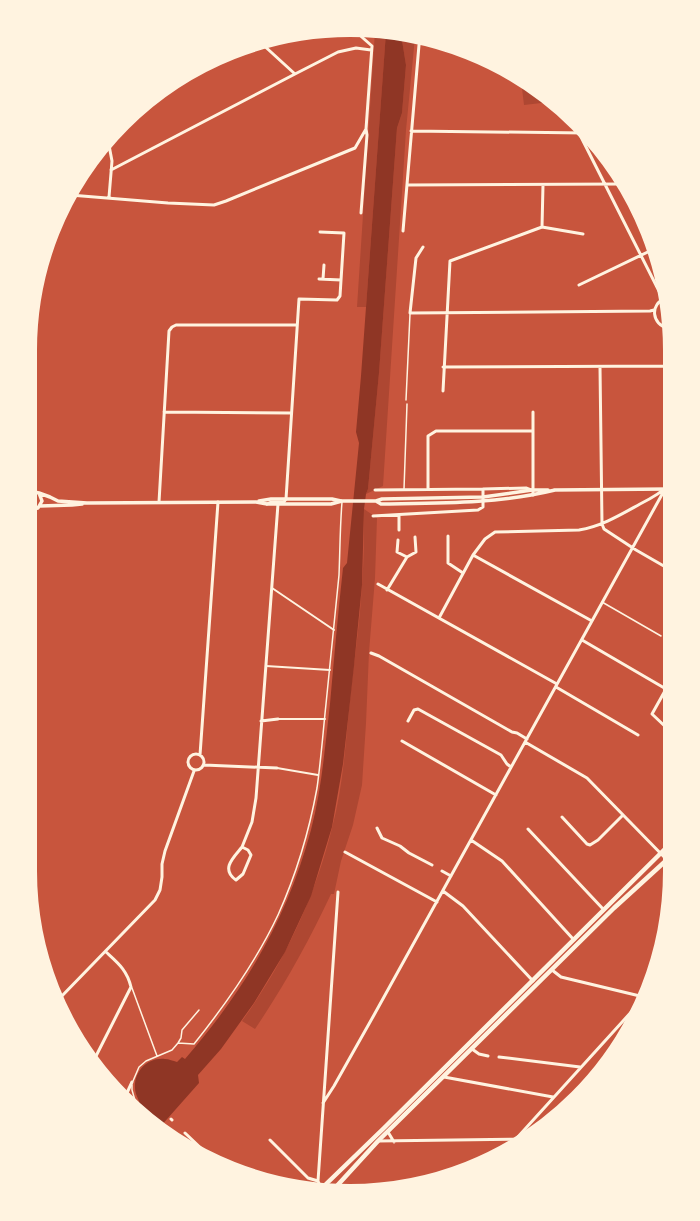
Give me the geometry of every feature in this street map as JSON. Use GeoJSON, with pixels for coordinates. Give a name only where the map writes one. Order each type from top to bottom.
{"type":"FeatureCollection","features":[{"type":"Feature","properties":{"kind":"main road"},"geometry":{"type":"LineString","coordinates":[[326,1184],[533,981],[664,849]]}},
{"type":"Feature","properties":{"kind":"main road"},"geometry":{"type":"LineString","coordinates":[[338,1184],[388,1132],[622,901],[664,865]]}},
{"type":"Feature","properties":{"kind":"street"},"geometry":{"type":"LineString","coordinates":[[361,37],[371,48],[366,129],[367,135],[361,213]]}},
{"type":"Feature","properties":{"kind":"street"},"geometry":{"type":"LineString","coordinates":[[403,231],[420,44]]}},
{"type":"Feature","properties":{"kind":"street"},"geometry":{"type":"LineString","coordinates":[[266,48],[295,74]]}},
{"type":"Feature","properties":{"kind":"street"},"geometry":{"type":"LineString","coordinates":[[111,170],[338,52],[356,48],[371,48]]}},
{"type":"Feature","properties":{"kind":"street"},"geometry":{"type":"LineString","coordinates":[[77,195],[168,203],[214,205],[355,148],[366,129]]}},
{"type":"Feature","properties":{"kind":"street"},"geometry":{"type":"LineString","coordinates":[[412,131],[577,133]]}},
{"type":"Feature","properties":{"kind":"street"},"geometry":{"type":"LineString","coordinates":[[582,139],[657,285]]}},
{"type":"Feature","properties":{"kind":"street"},"geometry":{"type":"LineString","coordinates":[[109,197],[112,160],[110,148]]}},
{"type":"Feature","properties":{"kind":"street"},"geometry":{"type":"LineString","coordinates":[[407,185],[616,184]]}},
{"type":"Feature","properties":{"kind":"street"},"geometry":{"type":"LineString","coordinates":[[542,227],[543,185]]}},
{"type":"Feature","properties":{"kind":"street"},"geometry":{"type":"LineString","coordinates":[[443,391],[450,261],[542,227],[583,234]]}},
{"type":"Feature","properties":{"kind":"street"},"geometry":{"type":"LineString","coordinates":[[286,499],[299,299],[338,300],[340,296],[344,233],[320,232]]}},
{"type":"Feature","properties":{"kind":"street"},"geometry":{"type":"LineString","coordinates":[[423,247],[416,258],[410,313],[654,310]]}},
{"type":"Feature","properties":{"kind":"street"},"geometry":{"type":"LineString","coordinates":[[579,285],[648,252]]}},
{"type":"Feature","properties":{"kind":"street"},"geometry":{"type":"LineString","coordinates":[[324,265],[321,279],[341,280]]}},
{"type":"Feature","properties":{"kind":"street"},"geometry":{"type":"LineString","coordinates":[[660,302],[654,310],[654,315],[658,323],[663,326]]}},
{"type":"Feature","properties":{"kind":"street"},"geometry":{"type":"LineString","coordinates":[[159,502],[169,331],[172,327],[176,325],[297,325]]}},
{"type":"Feature","properties":{"kind":"street"},"geometry":{"type":"LineString","coordinates":[[444,367],[664,366]]}},
{"type":"Feature","properties":{"kind":"street"},"geometry":{"type":"LineString","coordinates":[[600,367],[602,524],[604,529],[629,544],[632,548],[664,566]]}},
{"type":"Feature","properties":{"kind":"street"},"geometry":{"type":"LineString","coordinates":[[164,412],[291,412]]}},
{"type":"Feature","properties":{"kind":"street"},"geometry":{"type":"LineString","coordinates":[[533,412],[533,496]]}},
{"type":"Feature","properties":{"kind":"street"},"geometry":{"type":"LineString","coordinates":[[428,488],[428,436],[436,431],[532,431]]}},
{"type":"Feature","properties":{"kind":"street"},"geometry":{"type":"LineString","coordinates":[[375,490],[428,488],[526,488],[532,490]]}},
{"type":"Feature","properties":{"kind":"street"},"geometry":{"type":"LineString","coordinates":[[373,516],[478,510],[483,507],[483,489]]}},
{"type":"Feature","properties":{"kind":"street"},"geometry":{"type":"LineString","coordinates":[[256,502],[271,499],[376,501],[382,499],[483,497],[532,490],[664,489]]}},
{"type":"Feature","properties":{"kind":"street"},"geometry":{"type":"LineString","coordinates":[[376,501],[381,504],[483,502],[533,496],[555,490]]}},
{"type":"Feature","properties":{"kind":"street"},"geometry":{"type":"LineString","coordinates":[[439,618],[473,555],[485,539],[495,532],[579,530],[591,528],[602,524],[664,491]]}},
{"type":"Feature","properties":{"kind":"street"},"geometry":{"type":"LineString","coordinates":[[38,493],[58,501],[87,503],[256,502],[267,504],[331,504],[344,501]]}},
{"type":"Feature","properties":{"kind":"street"},"geometry":{"type":"LineString","coordinates":[[36,509],[40,506],[42,501],[38,493]]}},
{"type":"Feature","properties":{"kind":"street"},"geometry":{"type":"LineString","coordinates":[[323,1103],[437,902],[632,548],[664,494]]}},
{"type":"Feature","properties":{"kind":"street"},"geometry":{"type":"LineString","coordinates":[[267,504],[271,502],[284,502],[286,499]]}},
{"type":"Feature","properties":{"kind":"street"},"geometry":{"type":"LineString","coordinates":[[650,499],[657,504]]}},
{"type":"Feature","properties":{"kind":"street"},"geometry":{"type":"LineString","coordinates":[[204,765],[203,759],[200,755],[218,502]]}},
{"type":"Feature","properties":{"kind":"street"},"geometry":{"type":"LineString","coordinates":[[40,506],[72,506],[87,503]]}},
{"type":"Feature","properties":{"kind":"street"},"geometry":{"type":"LineString","coordinates":[[242,847],[248,850],[251,855],[243,874],[236,880],[231,877],[228,871],[229,865],[242,847],[252,822],[256,798],[257,767],[278,504]]}},
{"type":"Feature","properties":{"kind":"street"},"geometry":{"type":"LineString","coordinates":[[398,515],[399,530]]}},
{"type":"Feature","properties":{"kind":"street"},"geometry":{"type":"LineString","coordinates":[[448,536],[448,563],[463,573]]}},
{"type":"Feature","properties":{"kind":"street"},"geometry":{"type":"LineString","coordinates":[[387,590],[406,557],[416,552],[415,537]]}},
{"type":"Feature","properties":{"kind":"street"},"geometry":{"type":"LineString","coordinates":[[398,540],[397,552],[406,557]]}},
{"type":"Feature","properties":{"kind":"street"},"geometry":{"type":"LineString","coordinates":[[473,555],[592,621]]}},
{"type":"Feature","properties":{"kind":"street"},"geometry":{"type":"LineString","coordinates":[[378,584],[439,618],[638,735]]}},
{"type":"Feature","properties":{"kind":"street"},"geometry":{"type":"LineString","coordinates":[[271,588],[334,630]]}},
{"type":"Feature","properties":{"kind":"street"},"geometry":{"type":"LineString","coordinates":[[582,640],[664,688]]}},
{"type":"Feature","properties":{"kind":"street"},"geometry":{"type":"LineString","coordinates":[[371,653],[379,656],[512,732],[517,733],[526,741],[587,778],[622,816],[664,856]]}},
{"type":"Feature","properties":{"kind":"street"},"geometry":{"type":"LineString","coordinates":[[265,666],[330,670]]}},
{"type":"Feature","properties":{"kind":"street"},"geometry":{"type":"LineString","coordinates":[[664,693],[652,714],[664,725]]}},
{"type":"Feature","properties":{"kind":"street"},"geometry":{"type":"LineString","coordinates":[[408,721],[414,710],[418,709],[501,755],[507,764],[511,766]]}},
{"type":"Feature","properties":{"kind":"street"},"geometry":{"type":"LineString","coordinates":[[261,721],[278,719],[325,719]]}},
{"type":"Feature","properties":{"kind":"street"},"geometry":{"type":"LineString","coordinates":[[402,740],[496,795]]}},
{"type":"Feature","properties":{"kind":"street"},"geometry":{"type":"LineString","coordinates":[[200,755],[191,755],[188,760],[189,768],[194,771],[201,769],[204,765],[277,768],[318,775]]}},
{"type":"Feature","properties":{"kind":"street"},"geometry":{"type":"LineString","coordinates":[[62,996],[155,900],[160,890],[162,864],[165,851],[194,771]]}},
{"type":"Feature","properties":{"kind":"street"},"geometry":{"type":"LineString","coordinates":[[562,817],[590,845],[598,840],[622,816]]}},
{"type":"Feature","properties":{"kind":"street"},"geometry":{"type":"LineString","coordinates":[[377,828],[382,838],[400,846],[409,853],[432,865]]}},
{"type":"Feature","properties":{"kind":"street"},"geometry":{"type":"LineString","coordinates":[[528,829],[604,910]]}},
{"type":"Feature","properties":{"kind":"street"},"geometry":{"type":"LineString","coordinates":[[471,840],[502,861],[574,940]]}},
{"type":"Feature","properties":{"kind":"street"},"geometry":{"type":"LineString","coordinates":[[344,852],[437,902]]}},
{"type":"Feature","properties":{"kind":"street"},"geometry":{"type":"LineString","coordinates":[[442,871],[451,876]]}},
{"type":"Feature","properties":{"kind":"street"},"geometry":{"type":"LineString","coordinates":[[443,891],[463,906],[533,981]]}},
{"type":"Feature","properties":{"kind":"street"},"geometry":{"type":"LineString","coordinates":[[270,1140],[308,1178],[318,1181],[338,892]]}},
{"type":"Feature","properties":{"kind":"street"},"geometry":{"type":"LineString","coordinates":[[96,1055],[132,987],[125,970],[106,952]]}},
{"type":"Feature","properties":{"kind":"street"},"geometry":{"type":"LineString","coordinates":[[552,970],[561,977],[638,997]]}},
{"type":"Feature","properties":{"kind":"street"},"geometry":{"type":"LineString","coordinates":[[522,1133],[632,1010]]}},
{"type":"Feature","properties":{"kind":"street"},"geometry":{"type":"LineString","coordinates":[[472,1049],[479,1054],[488,1056]]}},
{"type":"Feature","properties":{"kind":"street"},"geometry":{"type":"LineString","coordinates":[[499,1057],[580,1067]]}},
{"type":"Feature","properties":{"kind":"street"},"geometry":{"type":"LineString","coordinates":[[444,1077],[553,1097]]}},
{"type":"Feature","properties":{"kind":"street"},"geometry":{"type":"LineString","coordinates":[[127,1092],[132,1082]]}},
{"type":"Feature","properties":{"kind":"street"},"geometry":{"type":"LineString","coordinates":[[185,1132],[200,1147]]}},
{"type":"Feature","properties":{"kind":"street"},"geometry":{"type":"LineString","coordinates":[[388,1132],[394,1142]]}},
{"type":"Feature","properties":{"kind":"street"},"geometry":{"type":"LineString","coordinates":[[378,1142],[513,1139]]}},
{"type":"Feature","properties":{"kind":"lane"},"geometry":{"type":"LineString","coordinates":[[406,400],[410,313]]}},
{"type":"Feature","properties":{"kind":"lane"},"geometry":{"type":"LineString","coordinates":[[404,489],[407,404]]}},
{"type":"Feature","properties":{"kind":"lane"},"geometry":{"type":"LineString","coordinates":[[178,1043],[194,1044],[237,988],[262,947],[278,916],[293,877],[307,832],[318,775],[325,719],[334,630],[344,501]]}},
{"type":"Feature","properties":{"kind":"lane"},"geometry":{"type":"LineString","coordinates":[[602,602],[661,636]]}},
{"type":"Feature","properties":{"kind":"lane"},"geometry":{"type":"LineString","coordinates":[[132,987],[157,1056]]}},
{"type":"Feature","properties":{"kind":"lane"},"geometry":{"type":"LineString","coordinates":[[135,1099],[132,1090],[132,1082],[140,1067],[146,1061],[172,1050],[181,1038],[182,1030],[199,1010]]}},
{"type":"Feature","properties":{"kind":"shaded area"},"geometry":{"type":"Polygon","coordinates":[[[375,37],[386,38],[366,307],[357,307],[375,37]]]}},
{"type":"Feature","properties":{"kind":"shaded area"},"geometry":{"type":"Polygon","coordinates":[[[386,38],[402,41],[406,65],[402,113],[397,128],[379,373],[368,489],[364,509],[362,585],[343,764],[332,827],[311,896],[285,952],[254,1003],[221,1049],[198,1075],[199,1083],[163,1123],[140,1104],[135,1091],[137,1076],[143,1066],[153,1060],[166,1059],[177,1062],[182,1057],[185,1059],[227,1007],[262,952],[290,894],[311,830],[321,783],[343,568],[347,563],[359,443],[356,432],[386,38]]]}},
{"type":"Feature","properties":{"kind":"shaded area"},"geometry":{"type":"Polygon","coordinates":[[[402,41],[414,43],[406,130],[383,486],[366,494],[368,489],[379,373],[397,128],[402,113],[406,65],[402,41]]]}},
{"type":"Feature","properties":{"kind":"shaded area"},"geometry":{"type":"Polygon","coordinates":[[[522,88],[543,103],[524,105],[522,88]]]}},
{"type":"Feature","properties":{"kind":"shaded area"},"geometry":{"type":"Polygon","coordinates":[[[364,509],[377,518],[375,578],[369,652],[362,785],[353,825],[341,861],[334,894],[331,894],[296,963],[255,1029],[242,1021],[271,976],[296,929],[317,879],[336,811],[344,759],[360,611],[363,566],[364,509]]]}}]}
